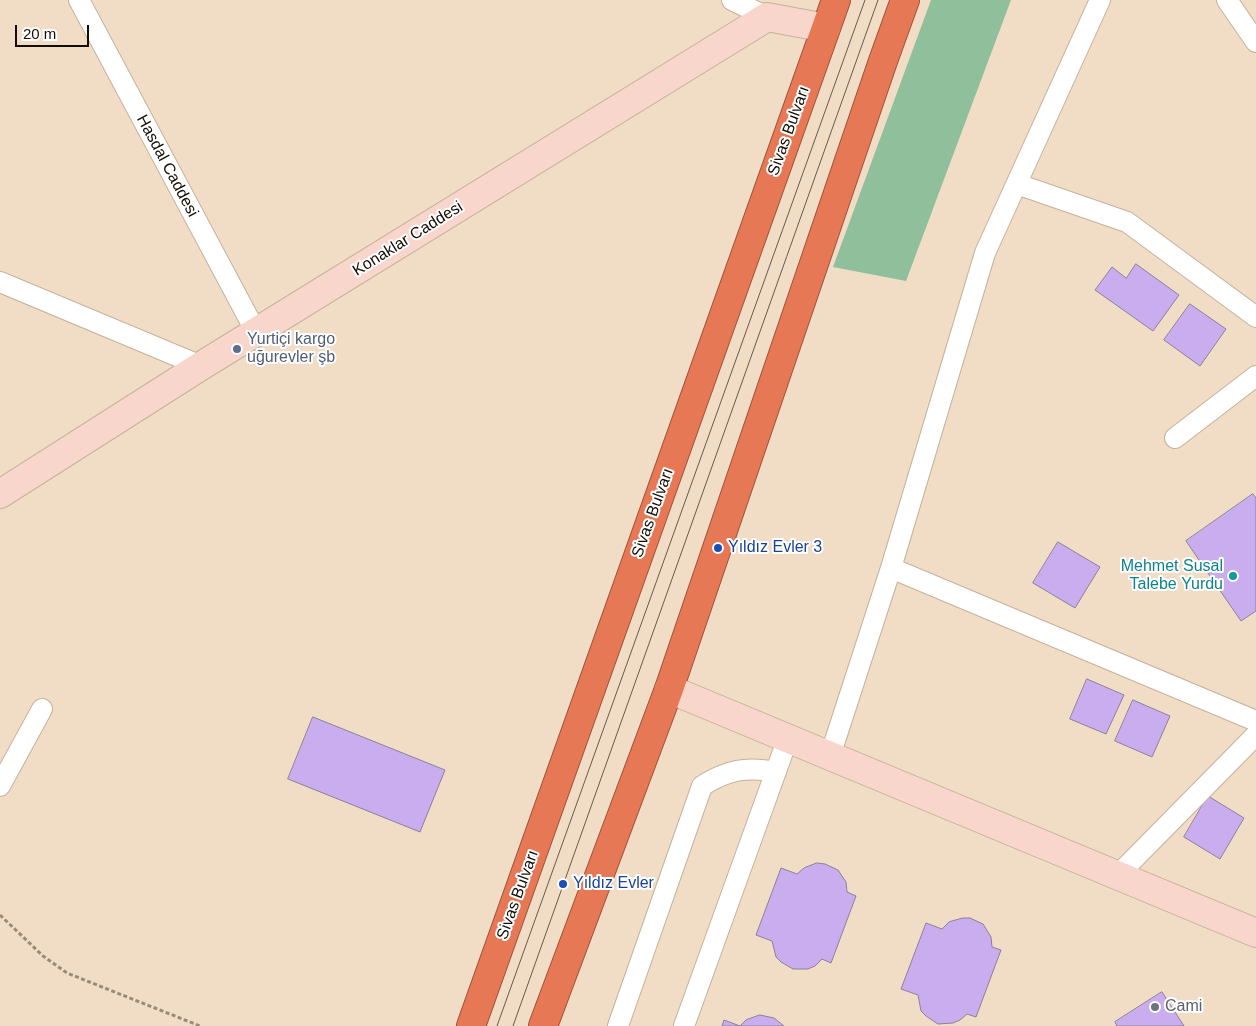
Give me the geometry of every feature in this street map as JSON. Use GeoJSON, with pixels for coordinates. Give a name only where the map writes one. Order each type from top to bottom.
{"type":"FeatureCollection","features":[{"type":"Feature","properties":{"kind":"highway","name":"Sivas Bulvarı"},"geometry":{"type":"LineString","coordinates":[[471,1026],[836,0]]}},
{"type":"Feature","properties":{"kind":"highway"},"geometry":{"type":"LineString","coordinates":[[543,1026],[669,689],[905,0]]}},
{"type":"Feature","properties":{"kind":"street","name":"Hasdal Caddesi"},"geometry":{"type":"LineString","coordinates":[[79,0],[256,332]]}},
{"type":"Feature","properties":{"kind":"street"},"geometry":{"type":"LineString","coordinates":[[732,0],[767,17],[826,28]]}},
{"type":"Feature","properties":{"kind":"street"},"geometry":{"type":"LineString","coordinates":[[830,756],[892,568],[986,253],[1100,0]]}},
{"type":"Feature","properties":{"kind":"street"},"geometry":{"type":"LineString","coordinates":[[1227,0],[1256,42]]}},
{"type":"Feature","properties":{"kind":"street","name":"Konaklar Caddesi"},"geometry":{"type":"LineString","coordinates":[[0,494],[201,366],[767,17]]}},
{"type":"Feature","properties":{"kind":"street"},"geometry":{"type":"LineString","coordinates":[[1016,184],[1127,222],[1256,317]]}},
{"type":"Feature","properties":{"kind":"street"},"geometry":{"type":"LineString","coordinates":[[0,282],[201,366]]}},
{"type":"Feature","properties":{"kind":"street"},"geometry":{"type":"LineString","coordinates":[[1175,438],[1256,376]]}},
{"type":"Feature","properties":{"kind":"street"},"geometry":{"type":"LineString","coordinates":[[892,568],[1256,720]]}},
{"type":"Feature","properties":{"kind":"street"},"geometry":{"type":"LineString","coordinates":[[669,689],[1256,933]]}},
{"type":"Feature","properties":{"kind":"street"},"geometry":{"type":"LineString","coordinates":[[0,786],[42,709]]}},
{"type":"Feature","properties":{"kind":"street"},"geometry":{"type":"LineString","coordinates":[[1118,875],[1256,735]]}},
{"type":"Feature","properties":{"kind":"street"},"geometry":{"type":"LineString","coordinates":[[684,1026],[788,738]]}},
{"type":"Feature","properties":{"kind":"street"},"geometry":{"type":"LineString","coordinates":[[618,1026],[702,786],[725,773],[742,769],[776,772]]}},
{"type":"Feature","properties":{"kind":"path"},"geometry":{"type":"LineString","coordinates":[[0,915],[36,950],[67,973],[200,1026]]}},
{"type":"Feature","properties":{"kind":"green space"},"geometry":{"type":"Polygon","coordinates":[[[931,0],[1011,0],[906,281],[833,267],[931,0]]]}},
{"type":"Feature","properties":{"kind":"building"},"geometry":{"type":"Polygon","coordinates":[[[1136,264],[1179,295],[1153,331],[1095,290],[1112,267],[1126,278],[1136,264]]]}},
{"type":"Feature","properties":{"kind":"building"},"geometry":{"type":"Polygon","coordinates":[[[1190,304],[1226,329],[1200,366],[1164,340],[1190,304]]]}},
{"type":"Feature","properties":{"kind":"building","name":"Mehmet Susal Talebe Yurdu"},"geometry":{"type":"Polygon","coordinates":[[[1253,494],[1256,498],[1256,611],[1241,621],[1186,541],[1253,494]]]}},
{"type":"Feature","properties":{"kind":"building"},"geometry":{"type":"Polygon","coordinates":[[[1058,542],[1100,567],[1075,608],[1033,583],[1058,542]]]}},
{"type":"Feature","properties":{"kind":"building"},"geometry":{"type":"Polygon","coordinates":[[[1087,679],[1124,695],[1106,734],[1070,719],[1087,679]]]}},
{"type":"Feature","properties":{"kind":"building"},"geometry":{"type":"Polygon","coordinates":[[[1133,700],[1170,716],[1152,757],[1115,741],[1133,700]]]}},
{"type":"Feature","properties":{"kind":"building"},"geometry":{"type":"Polygon","coordinates":[[[313,717],[445,770],[420,832],[288,779],[313,717]]]}},
{"type":"Feature","properties":{"kind":"building"},"geometry":{"type":"Polygon","coordinates":[[[1208,796],[1244,818],[1220,859],[1184,837],[1208,796]]]}},
{"type":"Feature","properties":{"kind":"building"},"geometry":{"type":"Polygon","coordinates":[[[817,863],[825,864],[838,870],[846,882],[847,892],[856,896],[831,963],[822,959],[815,966],[808,969],[793,969],[776,957],[772,941],[756,935],[781,868],[797,874],[804,868],[817,863]]]}},
{"type":"Feature","properties":{"kind":"building"},"geometry":{"type":"Polygon","coordinates":[[[970,918],[983,924],[991,937],[992,947],[1001,950],[976,1017],[967,1014],[953,1023],[938,1024],[921,1011],[918,995],[901,989],[926,923],[942,929],[949,922],[970,918]]]}},
{"type":"Feature","properties":{"kind":"building","name":"Cami"},"geometry":{"type":"Polygon","coordinates":[[[1162,992],[1184,1026],[1117,1026],[1115,1022],[1162,992]]]}},
{"type":"Feature","properties":{"kind":"building"},"geometry":{"type":"Polygon","coordinates":[[[760,1015],[774,1018],[784,1026],[740,1026],[746,1020],[760,1015]]]}},
{"type":"Feature","properties":{"kind":"building"},"geometry":{"type":"Polygon","coordinates":[[[724,1020],[740,1026],[722,1026],[724,1020]]]}},
{"type":"Feature","properties":{"kind":"tram line"},"geometry":{"type":"LineString","coordinates":[[497,1026],[865,0]]}},
{"type":"Feature","properties":{"kind":"tram line"},"geometry":{"type":"LineString","coordinates":[[513,1026],[878,0]]}},
{"type":"Feature","properties":{"kind":"place","name":"Yurtiçi kargo uğurevler şb"},"geometry":{"type":"Point","coordinates":[237,349]}},
{"type":"Feature","properties":{"kind":"place","name":"Yıldız Evler 3"},"geometry":{"type":"Point","coordinates":[718,548]}},
{"type":"Feature","properties":{"kind":"place","name":"Mehmet Susal Talebe Yurdu"},"geometry":{"type":"Point","coordinates":[1233,576]}},
{"type":"Feature","properties":{"kind":"place","name":"Yıldız Evler"},"geometry":{"type":"Point","coordinates":[563,884]}},
{"type":"Feature","properties":{"kind":"place","name":"Cami"},"geometry":{"type":"Point","coordinates":[1155,1007]}}]}
